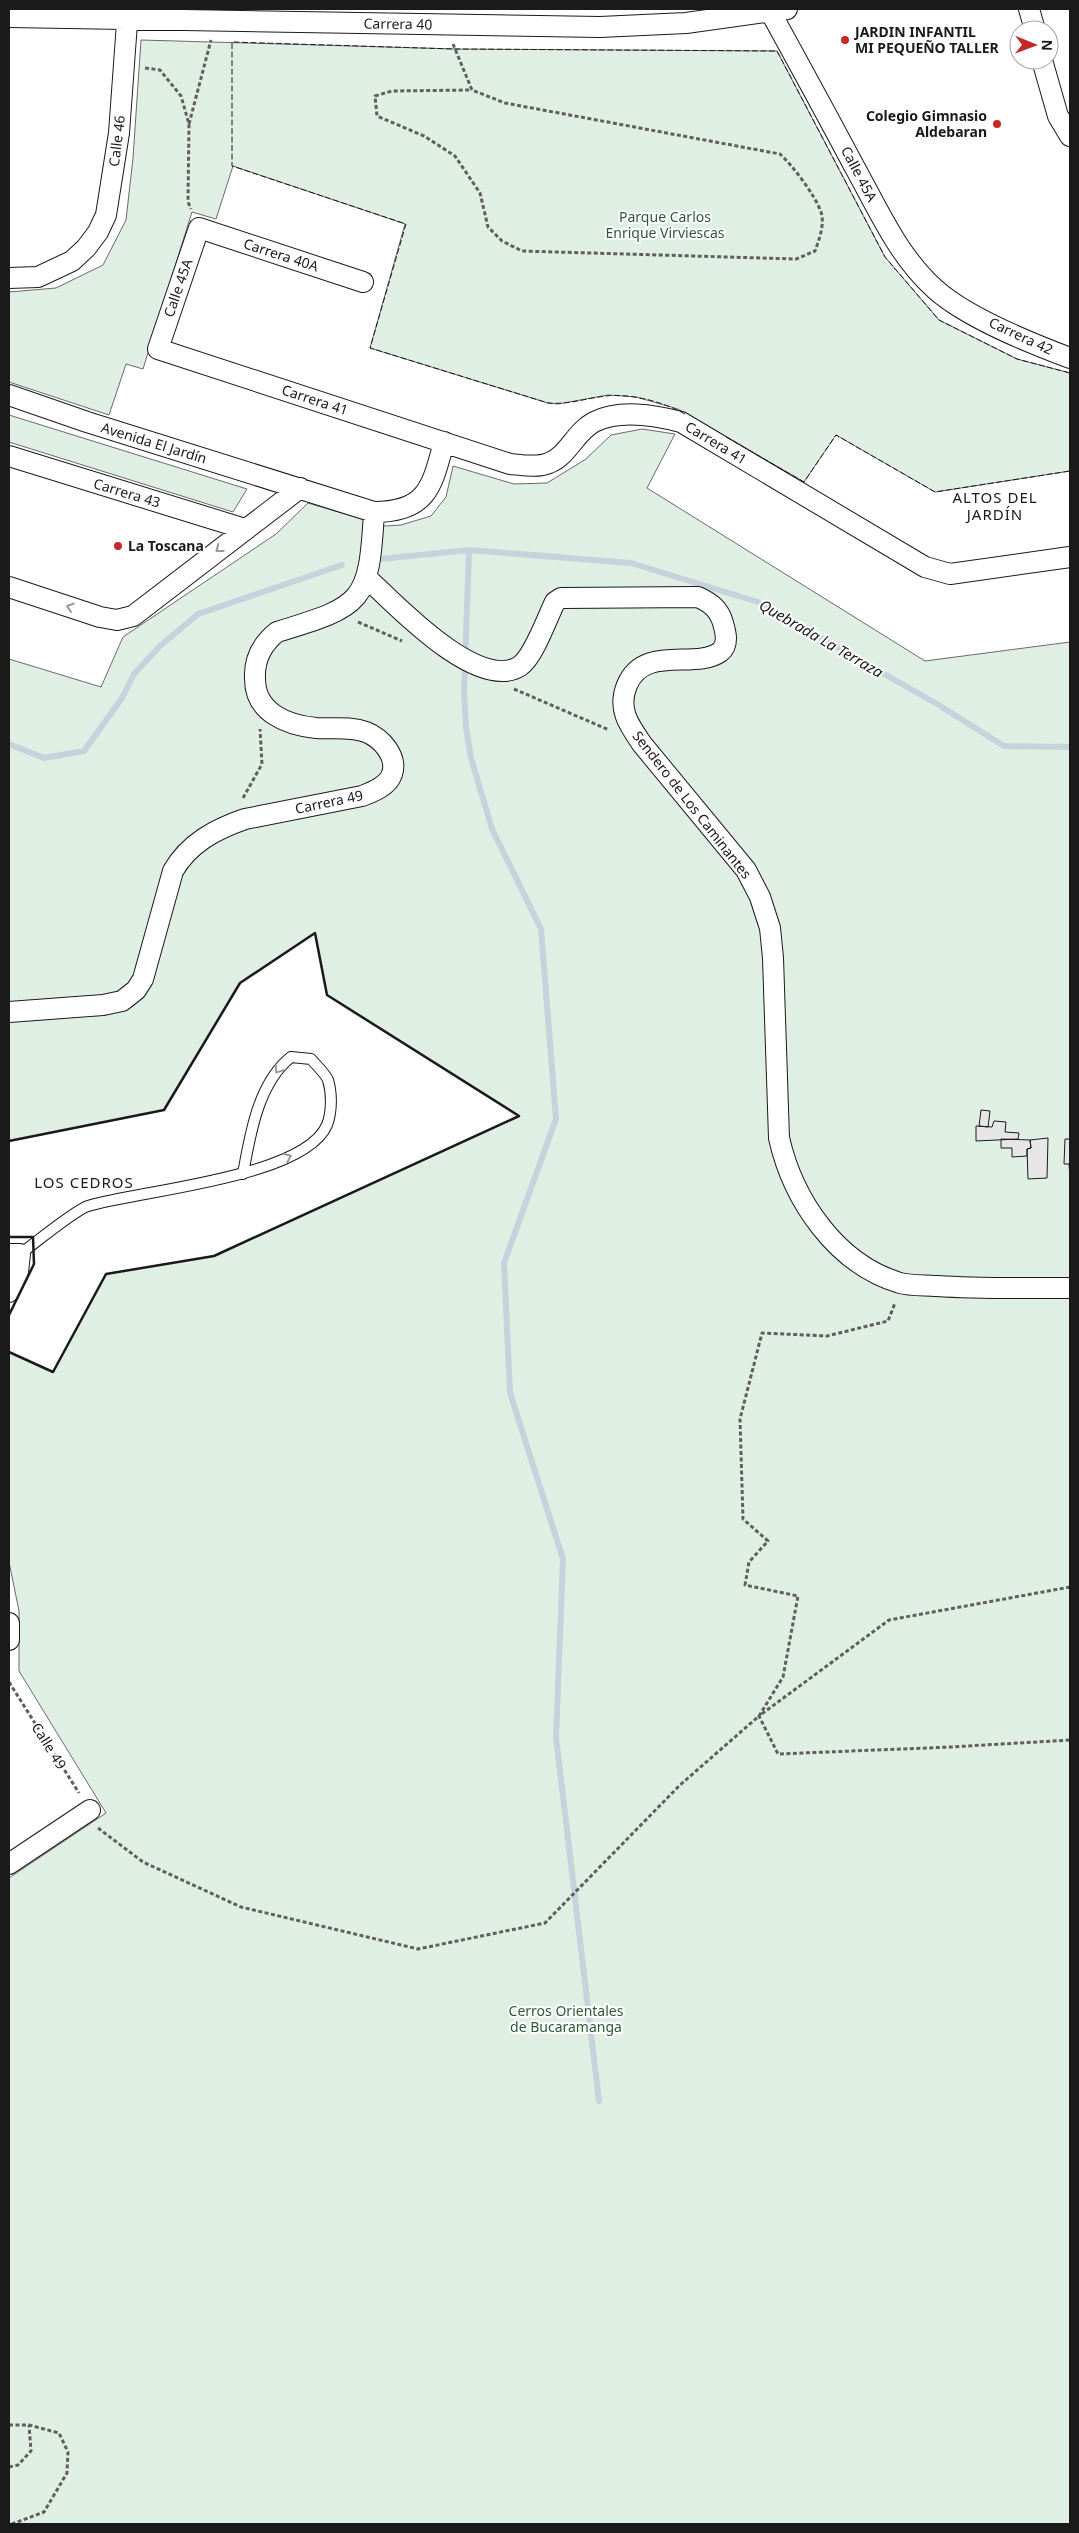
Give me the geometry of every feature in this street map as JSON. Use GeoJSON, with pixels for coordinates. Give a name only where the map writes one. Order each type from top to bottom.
{"type":"FeatureCollection","features":[{"type":"Feature","properties":{"kind":"street","name":"Carrera 40"},"geometry":{"type":"LineString","coordinates":[[9,17],[128,14],[217,21],[600,27],[686,23],[779,11]]}},
{"type":"Feature","properties":{"kind":"street","name":"Calle 45A"},"geometry":{"type":"LineString","coordinates":[[779,11],[890,232],[913,268],[937,291],[973,314]]}},
{"type":"Feature","properties":{"kind":"street","name":"Calle 46"},"geometry":{"type":"LineString","coordinates":[[9,278],[38,277],[72,262],[98,232],[106,215],[119,133],[128,14]]}},
{"type":"Feature","properties":{"kind":"street"},"geometry":{"type":"LineString","coordinates":[[1045,70],[1058,116],[1070,136]]}},
{"type":"Feature","properties":{"kind":"street","name":"Calle 45A"},"geometry":{"type":"LineString","coordinates":[[158,349],[199,228]]}},
{"type":"Feature","properties":{"kind":"street","name":"Carrera 40A"},"geometry":{"type":"LineString","coordinates":[[199,228],[364,282]]}},
{"type":"Feature","properties":{"kind":"street","name":"Carrera 42"},"geometry":{"type":"LineString","coordinates":[[973,314],[1030,343],[1070,358]]}},
{"type":"Feature","properties":{"kind":"street","name":"Carrera 41"},"geometry":{"type":"LineString","coordinates":[[158,349],[510,464],[549,464],[562,455],[579,432],[595,422],[627,415],[653,415],[681,422],[925,567],[950,574],[1070,557]]}},
{"type":"Feature","properties":{"kind":"street","name":"Avenida El Jardín"},"geometry":{"type":"LineString","coordinates":[[9,394],[86,422],[374,512],[393,512],[410,506],[426,493],[435,474],[444,442]]}},
{"type":"Feature","properties":{"kind":"street","name":"Carrera 43"},"geometry":{"type":"LineString","coordinates":[[9,456],[245,529]]}},
{"type":"Feature","properties":{"kind":"street"},"geometry":{"type":"LineString","coordinates":[[9,587],[117,620],[133,616],[300,488]]}},
{"type":"Feature","properties":{"kind":"street"},"geometry":{"type":"LineString","coordinates":[[258,699],[255,668],[265,643],[277,632],[336,613],[354,600],[367,578],[370,564],[374,512]]}},
{"type":"Feature","properties":{"kind":"street","name":"Sendero de Los Caminantes"},"geometry":{"type":"LineString","coordinates":[[367,578],[453,654],[478,666],[495,670],[518,667],[527,659],[555,602],[561,598],[698,597],[712,604],[721,616],[726,634],[726,643],[721,651],[711,656],[657,661],[637,671],[628,682],[623,696],[622,709],[628,723],[642,744],[746,870],[760,897],[770,928],[773,958],[779,1138],[784,1162],[792,1181],[821,1227],[848,1255],[874,1273],[902,1283],[956,1287],[1070,1288]]}},
{"type":"Feature","properties":{"kind":"street","name":"Carrera 49"},"geometry":{"type":"LineString","coordinates":[[9,1012],[104,1005],[122,1001],[136,990],[148,963],[173,871],[180,859],[190,848],[203,838],[227,825],[245,819],[362,796],[378,790],[392,774],[392,757],[388,749],[378,739],[366,732],[350,728],[314,728],[289,721],[268,712],[258,699]]}},
{"type":"Feature","properties":{"kind":"street"},"geometry":{"type":"LineString","coordinates":[[9,1292],[18,1272],[15,1254]]}},
{"type":"Feature","properties":{"kind":"street"},"geometry":{"type":"LineString","coordinates":[[9,1623],[9,1640]]}},
{"type":"Feature","properties":{"kind":"street"},"geometry":{"type":"LineString","coordinates":[[9,1864],[90,1810]]}},
{"type":"Feature","properties":{"kind":"lane"},"geometry":{"type":"LineString","coordinates":[[15,1254],[86,1206],[243,1174],[299,1152],[327,1126],[331,1109],[328,1079],[311,1059],[291,1057],[278,1066],[260,1105],[250,1135],[243,1174]]}},
{"type":"Feature","properties":{"kind":"path"},"geometry":{"type":"LineString","coordinates":[[188,124],[217,21]]}},
{"type":"Feature","properties":{"kind":"path"},"geometry":{"type":"LineString","coordinates":[[447,25],[472,90],[505,104],[780,154],[792,165],[822,213],[821,236],[815,251],[796,259],[522,251],[502,241],[488,227],[480,193],[455,156],[424,136],[377,116],[375,96],[392,91],[472,90]]}},
{"type":"Feature","properties":{"kind":"path"},"geometry":{"type":"LineString","coordinates":[[124,66],[160,70],[181,96],[188,124],[188,202],[199,228]]}},
{"type":"Feature","properties":{"kind":"path"},"geometry":{"type":"LineString","coordinates":[[336,613],[407,643]]}},
{"type":"Feature","properties":{"kind":"path"},"geometry":{"type":"LineString","coordinates":[[507,686],[642,744]]}},
{"type":"Feature","properties":{"kind":"path"},"geometry":{"type":"LineString","coordinates":[[227,825],[262,764],[258,699]]}},
{"type":"Feature","properties":{"kind":"path"},"geometry":{"type":"LineString","coordinates":[[759,1716],[783,1677],[798,1596],[745,1585],[749,1562],[768,1542],[743,1519],[740,1420],[762,1332],[828,1336],[888,1321],[902,1283]]}},
{"type":"Feature","properties":{"kind":"path"},"geometry":{"type":"LineString","coordinates":[[759,1716],[889,1620],[1070,1587]]}},
{"type":"Feature","properties":{"kind":"path","name":"Calle 49"},"geometry":{"type":"LineString","coordinates":[[9,1682],[90,1810],[94,1825],[143,1862],[241,1908],[418,1949],[545,1923],[680,1784],[759,1716]]}},
{"type":"Feature","properties":{"kind":"path"},"geometry":{"type":"LineString","coordinates":[[759,1716],[778,1754],[1070,1740]]}},
{"type":"Feature","properties":{"kind":"path"},"geometry":{"type":"LineString","coordinates":[[9,2424],[29,2425],[59,2433],[68,2452],[67,2473],[44,2512],[12,2524]]}},
{"type":"Feature","properties":{"kind":"path"},"geometry":{"type":"LineString","coordinates":[[9,2467],[18,2465],[31,2451],[29,2425]]}},
{"type":"Feature","properties":{"kind":"green space","name":"Parque Carlos Enrique Virviescas"},"geometry":{"type":"Polygon","coordinates":[[[141,40],[455,49],[777,51],[885,257],[939,320],[1017,359],[1070,373],[1070,471],[935,492],[836,435],[804,482],[678,409],[636,397],[608,395],[558,404],[548,403],[370,348],[405,224],[233,166],[216,219],[192,212],[143,369],[126,364],[109,415],[9,382],[9,292],[56,288],[103,265],[126,220],[133,158],[141,40]]]}},
{"type":"Feature","properties":{"kind":"green space"},"geometry":{"type":"Polygon","coordinates":[[[9,415],[247,489],[233,512],[9,442],[9,415]]]}},
{"type":"Feature","properties":{"kind":"green space","name":"Cerros Orientales de Bucaramanga"},"geometry":{"type":"Polygon","coordinates":[[[642,429],[675,434],[647,488],[925,661],[1070,642],[1070,2524],[9,2524],[9,1878],[106,1813],[19,1671],[19,1611],[9,1562],[9,1352],[53,1372],[106,1274],[214,1256],[519,1116],[327,995],[315,933],[240,983],[164,1110],[9,1141],[9,659],[101,687],[123,637],[276,534],[308,503],[385,526],[401,525],[431,516],[446,497],[453,466],[514,484],[547,483],[586,459],[611,435],[642,429]]]}},
{"type":"Feature","properties":{"kind":"building"},"geometry":{"type":"Polygon","coordinates":[[[981,1110],[990,1111],[988,1127],[979,1126],[981,1110]]]}},
{"type":"Feature","properties":{"kind":"building"},"geometry":{"type":"Polygon","coordinates":[[[994,1121],[1006,1122],[1005,1132],[1019,1133],[1018,1139],[976,1141],[976,1126],[992,1127],[994,1121]]]}},
{"type":"Feature","properties":{"kind":"building"},"geometry":{"type":"Polygon","coordinates":[[[1048,1138],[1047,1178],[1028,1179],[1027,1149],[1031,1148],[1030,1140],[1048,1138]]]}},
{"type":"Feature","properties":{"kind":"building"},"geometry":{"type":"Polygon","coordinates":[[[1001,1139],[1030,1140],[1031,1148],[1027,1149],[1027,1156],[1012,1157],[1012,1148],[1001,1148],[1001,1139]]]}},
{"type":"Feature","properties":{"kind":"building"},"geometry":{"type":"Polygon","coordinates":[[[1065,1139],[1070,1139],[1070,1177],[1069,1164],[1064,1164],[1065,1139]]]}},
{"type":"Feature","properties":{"kind":"waterway"},"geometry":{"type":"LineString","coordinates":[[469,550],[464,693],[466,727],[471,758],[492,829],[541,929],[556,1119],[504,1263],[510,1393],[563,1559],[556,1737],[599,2101]]}},
{"type":"Feature","properties":{"kind":"waterway","name":"Quebrada La Terraza"},"geometry":{"type":"LineString","coordinates":[[380,559],[469,550],[631,563],[758,602],[937,704],[1004,746],[1070,747]]}},
{"type":"Feature","properties":{"kind":"waterway","name":"Quebrada La Terraza"},"geometry":{"type":"LineString","coordinates":[[9,744],[44,758],[84,751],[122,698],[134,674],[160,646],[198,614],[342,565]]}},
{"type":"Feature","properties":{"kind":"fence"},"geometry":{"type":"LineString","coordinates":[[685,414],[657,402],[615,395],[570,402],[548,403],[370,348],[406,224],[232,166],[232,42],[455,49],[777,51],[885,257],[939,320],[1017,359],[1070,373]]}},
{"type":"Feature","properties":{"kind":"fence"},"geometry":{"type":"LineString","coordinates":[[726,437],[804,482],[836,435],[935,492],[1070,471]]}},
{"type":"Feature","properties":{"kind":"wall"},"geometry":{"type":"LineString","coordinates":[[9,1141],[164,1110],[240,983],[315,933],[327,995],[519,1116],[214,1256],[106,1274],[53,1372],[9,1352]]}},
{"type":"Feature","properties":{"kind":"wall"},"geometry":{"type":"LineString","coordinates":[[9,1237],[33,1237],[34,1264],[9,1315]]}},
{"type":"Feature","properties":{"kind":"place","name":"JARDIN INFANTIL MI PEQUEÑO TALLER"},"geometry":{"type":"Point","coordinates":[845,40]}},
{"type":"Feature","properties":{"kind":"place","name":"Colegio Gimnasio Aldebaran"},"geometry":{"type":"Point","coordinates":[997,124]}},
{"type":"Feature","properties":{"kind":"place","name":"La Toscana"},"geometry":{"type":"Point","coordinates":[118,546]}},
{"type":"Feature","properties":{"kind":"district","name":"ALTOS DEL JARDÍN"},"geometry":{"type":"Point","coordinates":[995,506]}},
{"type":"Feature","properties":{"kind":"district","name":"LOS CEDROS"},"geometry":{"type":"Point","coordinates":[84,1183]}}]}
